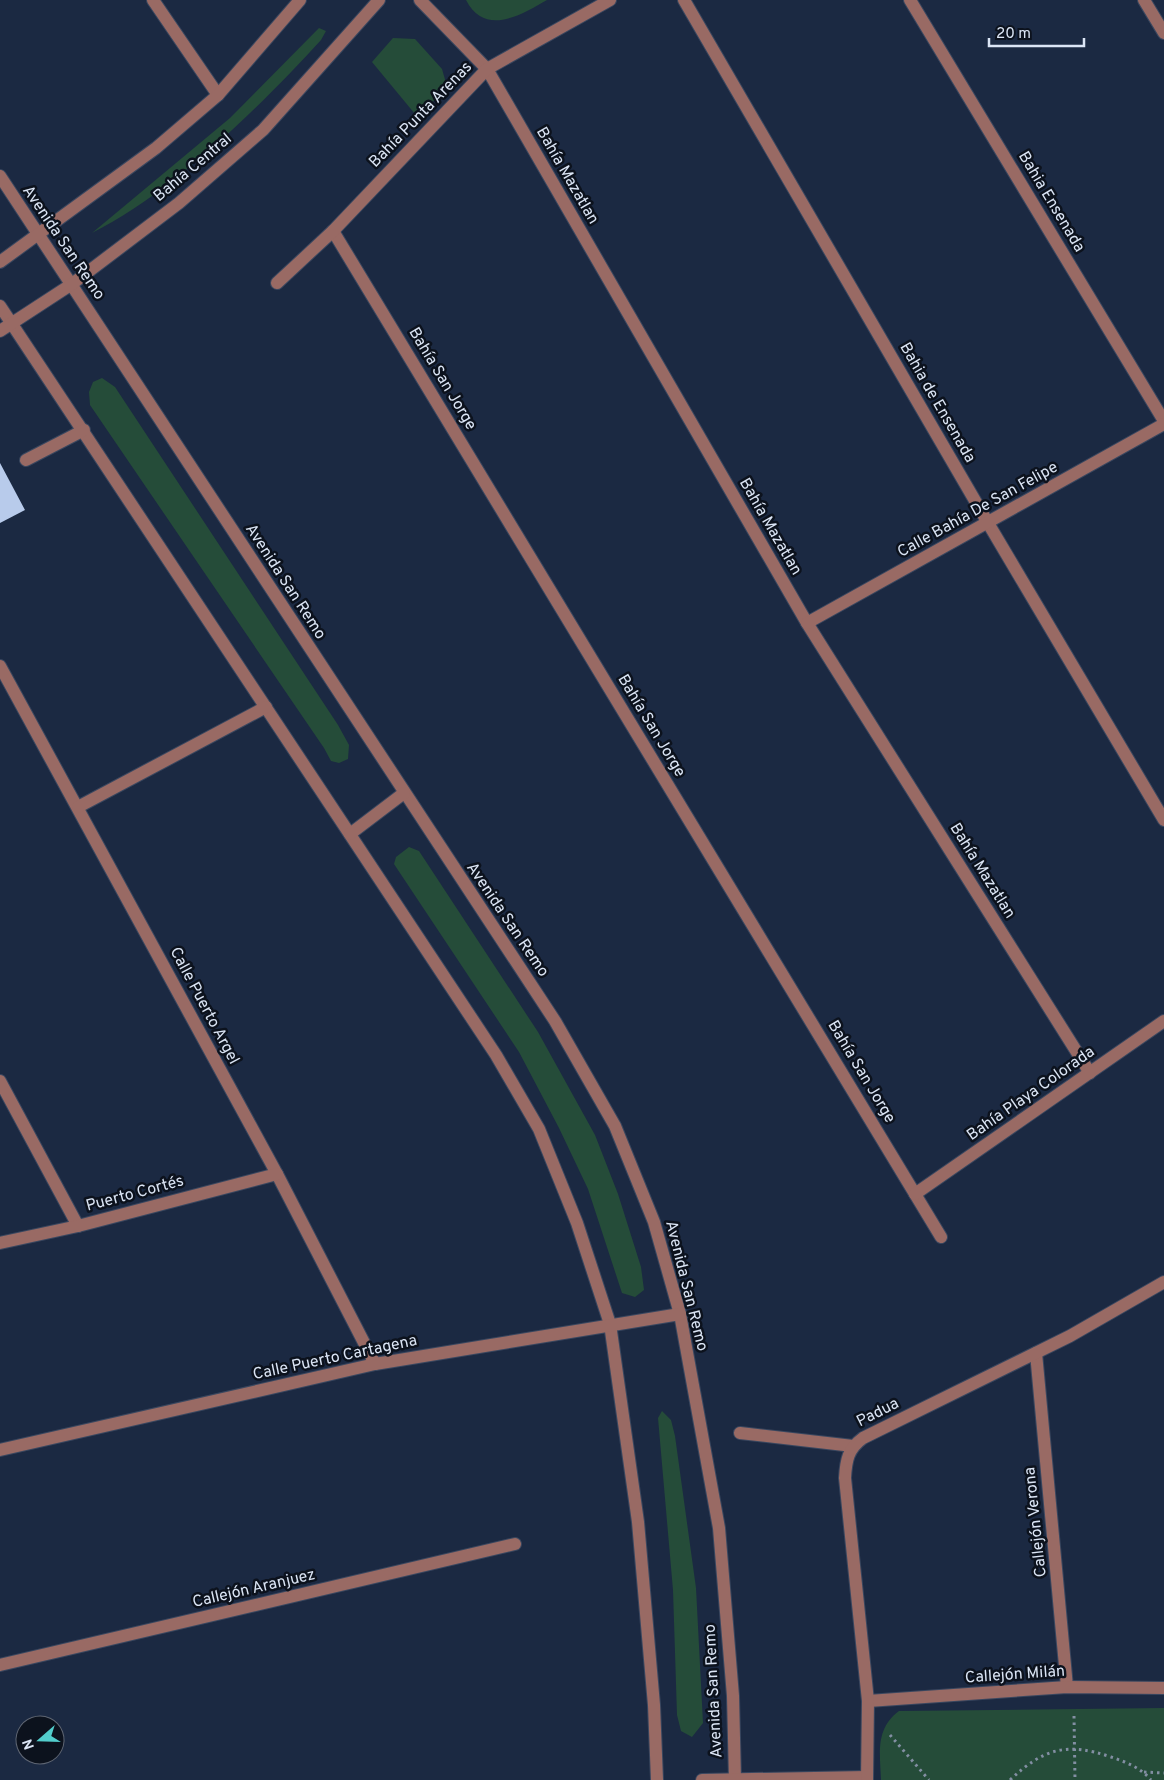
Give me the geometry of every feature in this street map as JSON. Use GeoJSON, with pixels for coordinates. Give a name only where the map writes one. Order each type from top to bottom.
{"type":"FeatureCollection","features":[{"type":"Feature","properties":{"kind":"street"},"geometry":{"type":"LineString","coordinates":[[153,0],[218,95]]}},
{"type":"Feature","properties":{"kind":"street"},"geometry":{"type":"LineString","coordinates":[[0,262],[156,148],[218,95],[300,0]]}},
{"type":"Feature","properties":{"kind":"street","name":"Bahía Central"},"geometry":{"type":"LineString","coordinates":[[0,331],[72,284],[179,203],[263,130],[379,0]]}},
{"type":"Feature","properties":{"kind":"street","name":"Bahía Mazatlan"},"geometry":{"type":"LineString","coordinates":[[420,0],[487,69],[807,623],[1090,1073]]}},
{"type":"Feature","properties":{"kind":"street","name":"Bahía Punta Arenas"},"geometry":{"type":"LineString","coordinates":[[278,283],[333,231],[487,69],[610,0]]}},
{"type":"Feature","properties":{"kind":"street","name":"Bahia de Ensenada"},"geometry":{"type":"LineString","coordinates":[[684,0],[988,523],[1164,820]]}},
{"type":"Feature","properties":{"kind":"street","name":"Bahia Ensenada"},"geometry":{"type":"LineString","coordinates":[[910,0],[1164,422]]}},
{"type":"Feature","properties":{"kind":"street"},"geometry":{"type":"LineString","coordinates":[[1144,0],[1164,32]]}},
{"type":"Feature","properties":{"kind":"street","name":"Avenida San Remo"},"geometry":{"type":"LineString","coordinates":[[0,176],[554,1021],[615,1126],[654,1222],[680,1314],[719,1528],[733,1696],[735,1779]]}},
{"type":"Feature","properties":{"kind":"street","name":"Bahía San Jorge"},"geometry":{"type":"LineString","coordinates":[[333,231],[941,1237]]}},
{"type":"Feature","properties":{"kind":"street"},"geometry":{"type":"LineString","coordinates":[[0,306],[496,1054],[539,1128],[577,1223],[610,1324],[638,1522],[654,1705],[657,1780]]}},
{"type":"Feature","properties":{"kind":"street","name":"Calle Bahía De San Felipe"},"geometry":{"type":"LineString","coordinates":[[807,623],[988,523],[1164,422]]}},
{"type":"Feature","properties":{"kind":"street"},"geometry":{"type":"LineString","coordinates":[[26,460],[84,430]]}},
{"type":"Feature","properties":{"kind":"street","name":"Calle Puerto Argel"},"geometry":{"type":"LineString","coordinates":[[0,666],[277,1174],[375,1364]]}},
{"type":"Feature","properties":{"kind":"street"},"geometry":{"type":"LineString","coordinates":[[78,807],[266,706]]}},
{"type":"Feature","properties":{"kind":"street"},"geometry":{"type":"LineString","coordinates":[[350,834],[404,793]]}},
{"type":"Feature","properties":{"kind":"street","name":"Bahía Playa Colorada"},"geometry":{"type":"LineString","coordinates":[[915,1194],[1164,1021]]}},
{"type":"Feature","properties":{"kind":"street"},"geometry":{"type":"LineString","coordinates":[[0,1081],[78,1226]]}},
{"type":"Feature","properties":{"kind":"street","name":"Puerto Cortés"},"geometry":{"type":"LineString","coordinates":[[0,1243],[78,1226],[277,1174]]}},
{"type":"Feature","properties":{"kind":"street","name":"Padua"},"geometry":{"type":"LineString","coordinates":[[867,1778],[868,1701],[846,1478],[846,1460],[853,1446],[863,1438],[1036,1353],[1164,1282]]}},
{"type":"Feature","properties":{"kind":"street","name":"Calle Puerto Cartagena"},"geometry":{"type":"LineString","coordinates":[[0,1450],[375,1364],[680,1314]]}},
{"type":"Feature","properties":{"kind":"street","name":"Callejón Verona"},"geometry":{"type":"LineString","coordinates":[[1036,1353],[1067,1688]]}},
{"type":"Feature","properties":{"kind":"street"},"geometry":{"type":"LineString","coordinates":[[740,1433],[853,1446]]}},
{"type":"Feature","properties":{"kind":"street","name":"Callejón Aranjuez"},"geometry":{"type":"LineString","coordinates":[[0,1665],[514,1544]]}},
{"type":"Feature","properties":{"kind":"street","name":"Callejón Milán"},"geometry":{"type":"LineString","coordinates":[[868,1701],[1067,1688],[1164,1688]]}},
{"type":"Feature","properties":{"kind":"street"},"geometry":{"type":"LineString","coordinates":[[702,1780],[867,1778]]}},
{"type":"Feature","properties":{"kind":"path"},"geometry":{"type":"LineString","coordinates":[[1074,1716],[1075,1780]]}},
{"type":"Feature","properties":{"kind":"path"},"geometry":{"type":"LineString","coordinates":[[888,1734],[929,1780]]}},
{"type":"Feature","properties":{"kind":"path"},"geometry":{"type":"LineString","coordinates":[[1010,1780],[1034,1759],[1058,1750],[1074,1749],[1089,1750],[1143,1772],[1164,1773]]}},
{"type":"Feature","properties":{"kind":"path"},"geometry":{"type":"LineString","coordinates":[[1143,1772],[1151,1780]]}},
{"type":"Feature","properties":{"kind":"green space"},"geometry":{"type":"Polygon","coordinates":[[[466,0],[547,0],[526,12],[504,20],[493,20],[483,18],[474,11],[466,0]]]}},
{"type":"Feature","properties":{"kind":"green space"},"geometry":{"type":"Polygon","coordinates":[[[319,28],[326,31],[321,40],[271,93],[214,147],[153,195],[92,233],[230,118],[319,28]]]}},
{"type":"Feature","properties":{"kind":"green space"},"geometry":{"type":"Polygon","coordinates":[[[393,38],[415,39],[442,69],[446,83],[435,100],[415,114],[372,62],[393,38]]]}},
{"type":"Feature","properties":{"kind":"green space"},"geometry":{"type":"Polygon","coordinates":[[[102,378],[115,387],[338,725],[349,745],[348,759],[339,763],[331,761],[90,405],[89,392],[93,382],[102,378]]]}},
{"type":"Feature","properties":{"kind":"green space"},"geometry":{"type":"Polygon","coordinates":[[[409,847],[419,851],[538,1032],[595,1135],[618,1194],[641,1267],[644,1290],[635,1297],[622,1293],[588,1189],[559,1128],[519,1052],[394,864],[396,857],[409,847]]]}},
{"type":"Feature","properties":{"kind":"green space"},"geometry":{"type":"Polygon","coordinates":[[[662,1411],[671,1420],[675,1436],[696,1588],[703,1723],[692,1737],[681,1731],[677,1715],[673,1590],[658,1418],[662,1411]]]}},
{"type":"Feature","properties":{"kind":"green space"},"geometry":{"type":"Polygon","coordinates":[[[1164,1708],[1164,1780],[881,1780],[880,1751],[882,1734],[891,1718],[899,1711],[1164,1708]]]}},
{"type":"Feature","properties":{"kind":"building"},"geometry":{"type":"Polygon","coordinates":[[[0,463],[25,510],[0,523],[0,463]]]}}]}
